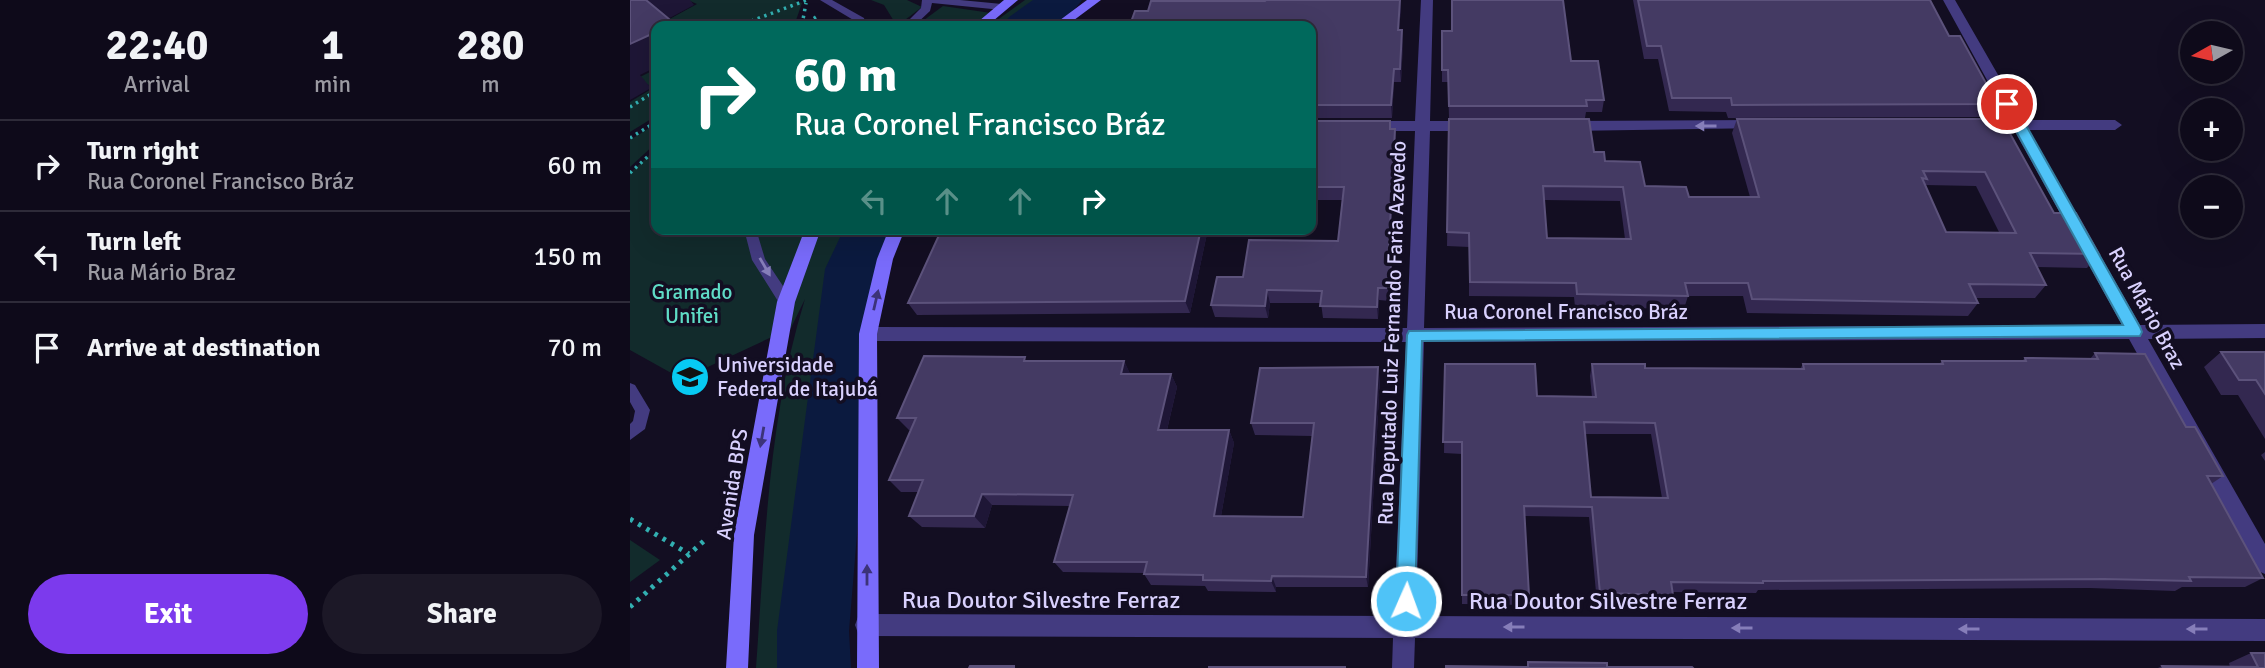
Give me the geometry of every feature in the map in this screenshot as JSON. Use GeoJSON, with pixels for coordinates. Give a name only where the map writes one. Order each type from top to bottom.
{"type":"FeatureCollection","features":[{"type":"Feature","properties":{"kind":"main road"},"geometry":{"type":"LineString","coordinates":[[1065,21],[1095,0]]}},
{"type":"Feature","properties":{"kind":"main road"},"geometry":{"type":"LineString","coordinates":[[985,21],[1007,4]]}},
{"type":"Feature","properties":{"kind":"main road","name":"Avenida BPS"},"geometry":{"type":"LineString","coordinates":[[737,668],[744,535],[786,302],[811,235]]}},
{"type":"Feature","properties":{"kind":"main road"},"geometry":{"type":"LineString","coordinates":[[868,668],[868,334],[885,258],[895,235]]}},
{"type":"Feature","properties":{"kind":"street","name":"Rua Deputado Luiz Fernando Faria Azevedo"},"geometry":{"type":"LineString","coordinates":[[1403,668],[1427,0]]}},
{"type":"Feature","properties":{"kind":"street","name":"Rua Mário Braz"},"geometry":{"type":"LineString","coordinates":[[1949,0],[2265,564]]}},
{"type":"Feature","properties":{"kind":"street"},"geometry":{"type":"LineString","coordinates":[[1547,126],[1769,125]]}},
{"type":"Feature","properties":{"kind":"street"},"geometry":{"type":"LineString","coordinates":[[1964,125],[2115,125]]}},
{"type":"Feature","properties":{"kind":"street"},"geometry":{"type":"LineString","coordinates":[[1353,126],[1492,126]]}},
{"type":"Feature","properties":{"kind":"street","name":"Rua Coronel Francisco Bráz"},"geometry":{"type":"LineString","coordinates":[[868,334],[1415,335],[2265,331]]}},
{"type":"Feature","properties":{"kind":"street","name":"Rua Doutor Silvestre Ferraz"},"geometry":{"type":"LineString","coordinates":[[866,625],[2265,630]]}},
{"type":"Feature","properties":{"kind":"lane"},"geometry":{"type":"LineString","coordinates":[[825,0],[851,13],[859,21]]}},
{"type":"Feature","properties":{"kind":"lane"},"geometry":{"type":"LineString","coordinates":[[913,21],[926,9],[927,0],[1007,4]]}},
{"type":"Feature","properties":{"kind":"lane"},"geometry":{"type":"LineString","coordinates":[[752,235],[760,260],[786,302]]}},
{"type":"Feature","properties":{"kind":"lane"},"geometry":{"type":"LineString","coordinates":[[630,389],[643,410],[640,424],[630,433]]}},
{"type":"Feature","properties":{"kind":"path"},"geometry":{"type":"LineString","coordinates":[[751,21],[805,0],[803,21]]}},
{"type":"Feature","properties":{"kind":"path"},"geometry":{"type":"LineString","coordinates":[[630,107],[651,94]]}},
{"type":"Feature","properties":{"kind":"path"},"geometry":{"type":"LineString","coordinates":[[630,138],[651,125]]}},
{"type":"Feature","properties":{"kind":"path"},"geometry":{"type":"LineString","coordinates":[[630,173],[651,154]]}},
{"type":"Feature","properties":{"kind":"path"},"geometry":{"type":"LineString","coordinates":[[630,519],[689,554]]}},
{"type":"Feature","properties":{"kind":"path"},"geometry":{"type":"LineString","coordinates":[[630,607],[705,540]]}},
{"type":"Feature","properties":{"kind":"green space"},"geometry":{"type":"Polygon","coordinates":[[[688,0],[794,0],[802,3],[796,21],[666,21],[697,4],[688,0]]]}},
{"type":"Feature","properties":{"kind":"green space"},"geometry":{"type":"Polygon","coordinates":[[[871,0],[907,0],[922,7],[904,21],[894,21],[884,5],[871,0]]]}},
{"type":"Feature","properties":{"kind":"green space"},"geometry":{"type":"Polygon","coordinates":[[[1025,0],[1079,0],[1049,21],[996,21],[1025,0]]]}},
{"type":"Feature","properties":{"kind":"green space"},"geometry":{"type":"Polygon","coordinates":[[[943,6],[998,14],[990,21],[923,21],[943,6]]]}},
{"type":"Feature","properties":{"kind":"green space"},"geometry":{"type":"Polygon","coordinates":[[[651,72],[651,87],[638,78],[651,72]]]}},
{"type":"Feature","properties":{"kind":"green space"},"geometry":{"type":"Polygon","coordinates":[[[651,89],[651,119],[630,132],[630,102],[651,89]]]}},
{"type":"Feature","properties":{"kind":"green space"},"geometry":{"type":"Polygon","coordinates":[[[651,127],[651,148],[630,167],[630,140],[651,127]]]}},
{"type":"Feature","properties":{"kind":"green space","name":"Gramado Unifei"},"geometry":{"type":"Polygon","coordinates":[[[651,154],[651,235],[884,235],[866,284],[852,371],[844,511],[841,668],[756,668],[776,435],[783,389],[805,299],[791,328],[682,379],[630,350],[630,173],[651,154]]]}},
{"type":"Feature","properties":{"kind":"green space"},"geometry":{"type":"Polygon","coordinates":[[[630,540],[660,560],[630,582],[630,540]]]}},
{"type":"Feature","properties":{"kind":"building"},"geometry":{"type":"Polygon","coordinates":[[[630,0],[646,0],[669,19],[651,21],[651,34],[630,44],[630,0]]]}},
{"type":"Feature","properties":{"kind":"building"},"geometry":{"type":"Polygon","coordinates":[[[1400,0],[1400,69],[1394,69],[1391,105],[1316,105],[1316,21],[1131,21],[1135,11],[1148,11],[1151,1],[1400,0]]]}},
{"type":"Feature","properties":{"kind":"building"},"geometry":{"type":"Polygon","coordinates":[[[1452,0],[1563,0],[1571,61],[1598,61],[1604,100],[1586,100],[1587,106],[1449,106],[1448,70],[1442,70],[1442,31],[1452,31],[1452,0]]]}},
{"type":"Feature","properties":{"kind":"building"},"geometry":{"type":"Polygon","coordinates":[[[1638,0],[1930,0],[1949,36],[1960,36],[1993,96],[1988,96],[1993,104],[1732,105],[1731,98],[1672,98],[1661,46],[1647,46],[1638,0]]]}},
{"type":"Feature","properties":{"kind":"building"},"geometry":{"type":"Polygon","coordinates":[[[1449,119],[1589,119],[1594,152],[1604,152],[1605,161],[1640,162],[1645,186],[1686,187],[1689,197],[1759,197],[1737,119],[2002,119],[2054,213],[2076,213],[2099,254],[2030,253],[2046,285],[1969,284],[1978,303],[1752,299],[1748,283],[1685,283],[1688,296],[1577,294],[1576,283],[1470,282],[1469,233],[1447,232],[1449,119]],[[1923,171],[1927,179],[1922,178],[1946,232],[2016,233],[1985,172],[1923,171]],[[1543,186],[1547,238],[1631,239],[1623,187],[1543,186]]]}},
{"type":"Feature","properties":{"kind":"building"},"geometry":{"type":"Polygon","coordinates":[[[1316,121],[1390,121],[1390,129],[1395,129],[1388,264],[1391,264],[1389,288],[1378,288],[1377,307],[1320,306],[1322,291],[1267,290],[1265,306],[1211,305],[1217,277],[1243,277],[1249,240],[1338,241],[1344,187],[1316,187],[1316,121]]]}},
{"type":"Feature","properties":{"kind":"building"},"geometry":{"type":"Polygon","coordinates":[[[939,235],[1200,235],[1185,301],[908,303],[939,235]]]}},
{"type":"Feature","properties":{"kind":"building"},"geometry":{"type":"Polygon","coordinates":[[[2221,352],[2265,352],[2265,394],[2256,380],[2239,380],[2221,352]]]}},
{"type":"Feature","properties":{"kind":"building"},"geometry":{"type":"Polygon","coordinates":[[[2095,353],[2145,354],[2186,427],[2195,427],[2223,476],[2207,476],[2263,578],[2189,577],[2191,581],[2104,579],[1671,582],[1673,595],[1600,593],[1592,507],[1524,506],[1529,595],[1462,595],[1462,442],[1443,442],[1445,364],[1535,364],[1537,396],[1596,397],[1592,364],[1645,364],[1645,368],[1804,369],[1803,364],[1943,364],[1942,361],[2026,361],[2025,358],[2098,359],[2095,353]],[[1584,422],[1591,497],[1668,498],[1655,423],[1584,422]]]}},
{"type":"Feature","properties":{"kind":"building"},"geometry":{"type":"Polygon","coordinates":[[[924,356],[1025,357],[1024,361],[1124,361],[1121,374],[1171,374],[1158,430],[1229,430],[1214,516],[1303,517],[1314,423],[1251,423],[1260,368],[1378,367],[1366,577],[1272,576],[1271,581],[1203,580],[1203,575],[1144,574],[1147,562],[1054,562],[1073,495],[982,494],[974,516],[909,516],[923,480],[889,480],[916,418],[897,418],[924,356]]]}},
{"type":"Feature","properties":{"kind":"building"},"geometry":{"type":"Polygon","coordinates":[[[2251,653],[2265,653],[2265,668],[2162,666],[2258,667],[2251,653]]]}},
{"type":"Feature","properties":{"kind":"building"},"geometry":{"type":"Polygon","coordinates":[[[1528,662],[1607,663],[1607,667],[1693,668],[1446,668],[1528,667],[1528,662]]]}},
{"type":"Feature","properties":{"kind":"building"},"geometry":{"type":"Polygon","coordinates":[[[1014,666],[1014,668],[969,668],[1014,666]]]}},
{"type":"Feature","properties":{"kind":"building"},"geometry":{"type":"Polygon","coordinates":[[[1345,667],[1345,668],[1209,668],[1345,667]]]}},
{"type":"Feature","properties":{"kind":"waterway"},"geometry":{"type":"LineString","coordinates":[[1031,21],[1061,0]]}},
{"type":"Feature","properties":{"kind":"waterway"},"geometry":{"type":"LineString","coordinates":[[814,668],[813,631],[852,269],[867,235]]}},
{"type":"Feature","properties":{"kind":"place","name":"Universidade Federal de Itajubá"},"geometry":{"type":"Point","coordinates":[690,377]}},
{"type":"Feature","properties":{"kind":"route"},"geometry":{"type":"LineString","coordinates":[[1406,601],[1415,335],[2134,332],[2007,104]]}}]}
